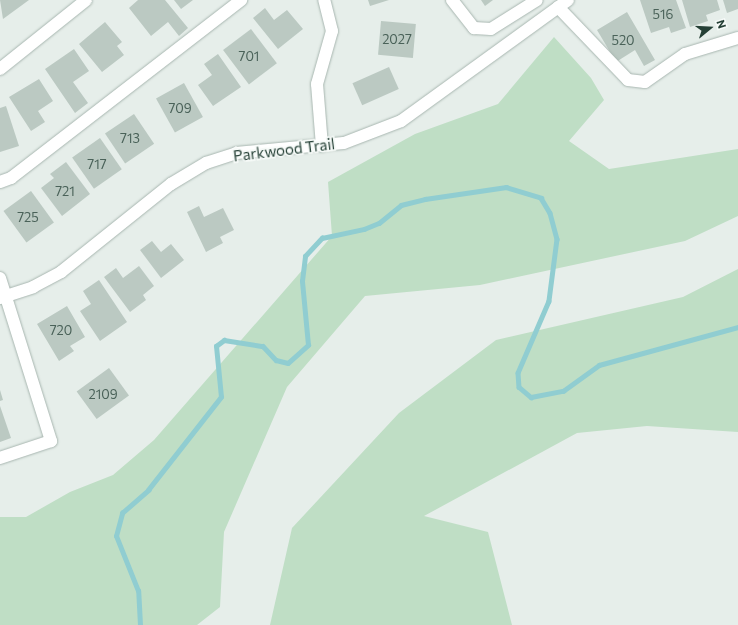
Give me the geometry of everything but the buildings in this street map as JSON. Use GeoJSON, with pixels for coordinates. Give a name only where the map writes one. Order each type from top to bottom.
{"type":"FeatureCollection","features":[{"type":"Feature","properties":{"kind":"street"},"geometry":{"type":"LineString","coordinates":[[0,69],[86,0]]}},
{"type":"Feature","properties":{"kind":"street"},"geometry":{"type":"LineString","coordinates":[[0,182],[11,178],[241,0]]}},
{"type":"Feature","properties":{"kind":"street"},"geometry":{"type":"LineString","coordinates":[[322,146],[317,84],[332,31],[324,0]]}},
{"type":"Feature","properties":{"kind":"street"},"geometry":{"type":"LineString","coordinates":[[452,0],[474,28],[491,29],[537,0]]}},
{"type":"Feature","properties":{"kind":"street"},"geometry":{"type":"LineString","coordinates":[[563,3],[628,80],[645,82],[685,54],[738,38]]}},
{"type":"Feature","properties":{"kind":"street","name":"Parkwood Trail"},"geometry":{"type":"LineString","coordinates":[[3,297],[33,288],[61,272],[172,184],[206,163],[236,153],[322,146],[360,139],[401,122],[563,3]]}},
{"type":"Feature","properties":{"kind":"street"},"geometry":{"type":"LineString","coordinates":[[0,278],[3,297],[51,441],[0,458]]}},
{"type":"Feature","properties":{"kind":"green space"},"geometry":{"type":"Polygon","coordinates":[[[554,37],[591,78],[604,100],[569,141],[609,169],[738,149],[738,216],[685,241],[480,285],[365,296],[287,387],[224,532],[220,607],[197,625],[0,625],[0,517],[26,517],[70,492],[113,475],[154,440],[332,236],[328,182],[415,134],[498,104],[554,37]]]}},
{"type":"Feature","properties":{"kind":"green space"},"geometry":{"type":"Polygon","coordinates":[[[738,269],[738,432],[647,426],[577,433],[424,516],[488,532],[512,625],[270,625],[292,528],[399,413],[496,340],[683,297],[738,269]]]}},
{"type":"Feature","properties":{"kind":"waterway"},"geometry":{"type":"LineString","coordinates":[[140,625],[138,591],[116,536],[122,513],[148,490],[221,397],[216,346],[224,340],[263,346],[276,360],[288,363],[308,345],[302,281],[305,256],[322,238],[364,229],[379,223],[401,205],[425,199],[506,187],[541,198],[550,213],[557,239],[549,301],[518,373],[519,387],[531,397],[563,391],[599,365],[738,327]]}}]}
